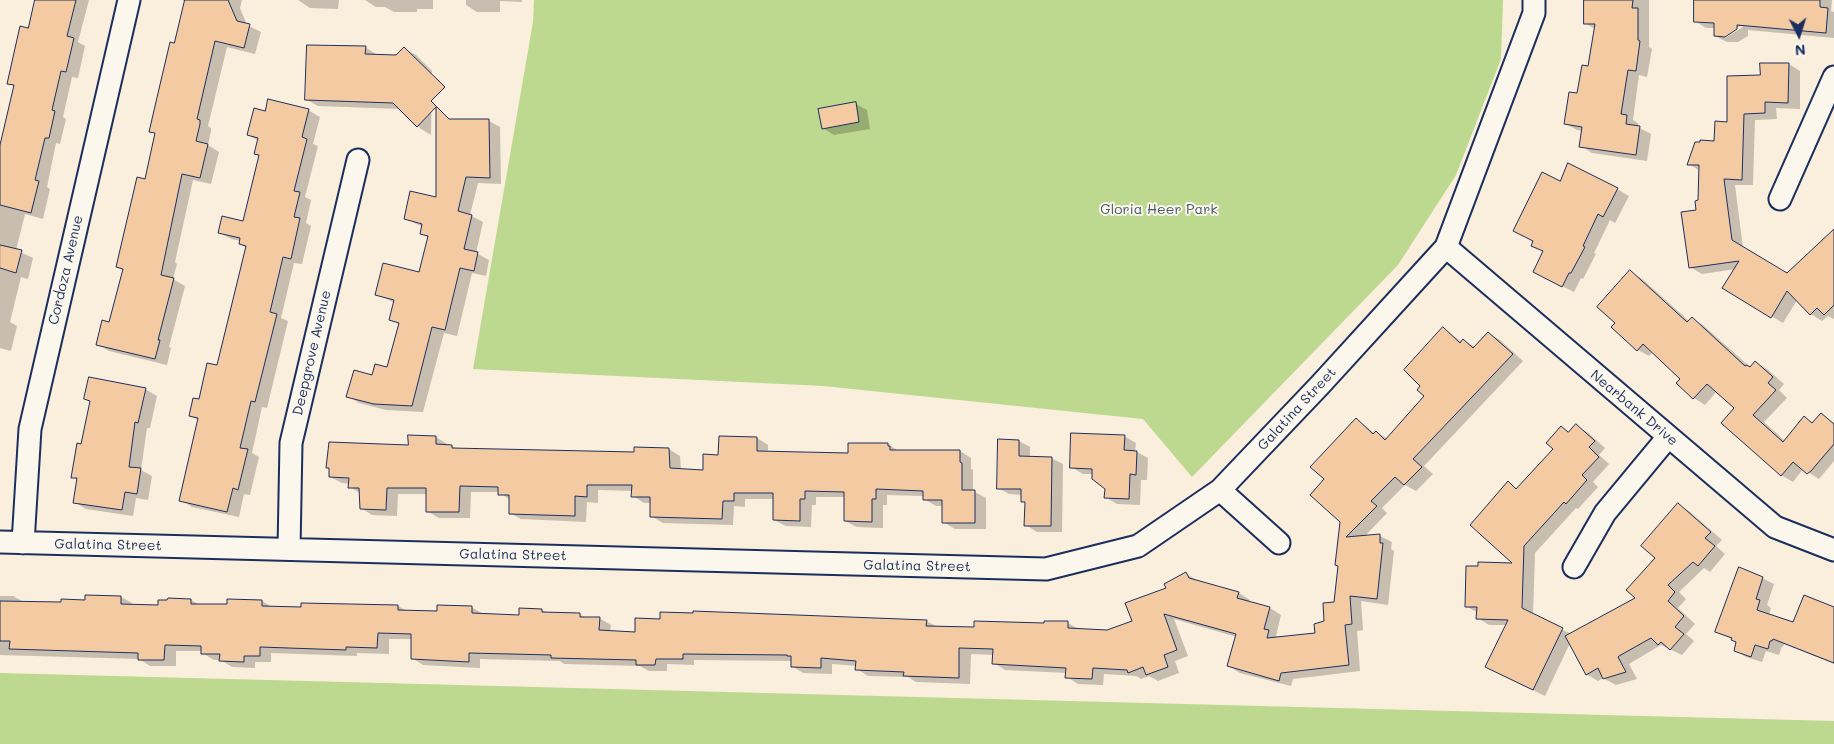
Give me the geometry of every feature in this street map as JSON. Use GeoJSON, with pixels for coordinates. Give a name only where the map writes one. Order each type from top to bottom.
{"type":"FeatureCollection","features":[{"type":"Feature","properties":{"kind":"street","name":"Cordoza Avenue"},"geometry":{"type":"LineString","coordinates":[[23,543],[30,429],[129,0]]}},
{"type":"Feature","properties":{"kind":"street","name":"Galatina Street"},"geometry":{"type":"LineString","coordinates":[[0,542],[1046,569],[1138,546],[1220,490],[1446,248],[1534,13],[1534,0]]}},
{"type":"Feature","properties":{"kind":"street"},"geometry":{"type":"LineString","coordinates":[[1780,199],[1834,77]]}},
{"type":"Feature","properties":{"kind":"street","name":"Deepgrove Avenue"},"geometry":{"type":"LineString","coordinates":[[289,549],[291,443],[358,160]]}},
{"type":"Feature","properties":{"kind":"street","name":"Nearbank Drive"},"geometry":{"type":"LineString","coordinates":[[1446,248],[1775,527],[1834,550]]}},
{"type":"Feature","properties":{"kind":"street"},"geometry":{"type":"LineString","coordinates":[[1574,567],[1604,513],[1668,437]]}},
{"type":"Feature","properties":{"kind":"street"},"geometry":{"type":"LineString","coordinates":[[1220,490],[1279,543]]}},
{"type":"Feature","properties":{"kind":"green space","name":"Gloria Heer Park"},"geometry":{"type":"Polygon","coordinates":[[[534,0],[1503,0],[1501,59],[1456,175],[1398,265],[1192,477],[1143,419],[823,386],[473,369],[533,22],[534,0]]]}},
{"type":"Feature","properties":{"kind":"green space"},"geometry":{"type":"Polygon","coordinates":[[[0,673],[1834,721],[1834,744],[0,744],[0,673]]]}},
{"type":"Feature","properties":{"kind":"building"},"geometry":{"type":"Polygon","coordinates":[[[35,0],[76,0],[67,36],[74,38],[66,72],[61,71],[52,110],[55,111],[49,138],[45,138],[35,180],[39,181],[31,213],[0,205],[0,145],[14,85],[7,84],[20,26],[28,28],[35,0]]]}},
{"type":"Feature","properties":{"kind":"building"},"geometry":{"type":"Polygon","coordinates":[[[185,0],[228,0],[237,21],[250,24],[244,48],[215,41],[197,119],[200,120],[200,124],[196,141],[208,144],[200,178],[182,174],[161,275],[174,278],[155,359],[96,345],[102,320],[109,322],[123,269],[116,267],[137,177],[145,179],[155,133],[149,132],[170,42],[174,43],[185,0]]]}},
{"type":"Feature","properties":{"kind":"building"},"geometry":{"type":"Polygon","coordinates":[[[1584,0],[1633,0],[1632,8],[1638,8],[1638,40],[1640,41],[1636,71],[1628,70],[1621,114],[1627,115],[1626,124],[1640,126],[1636,155],[1579,147],[1582,127],[1564,124],[1569,92],[1577,93],[1582,65],[1588,66],[1595,24],[1584,24],[1584,0]]]}},
{"type":"Feature","properties":{"kind":"building"},"geometry":{"type":"Polygon","coordinates":[[[1694,0],[1820,0],[1820,7],[1828,8],[1826,33],[1737,25],[1737,29],[1725,37],[1714,36],[1714,23],[1694,22],[1694,0]]]}},
{"type":"Feature","properties":{"kind":"building"},"geometry":{"type":"Polygon","coordinates":[[[307,45],[366,46],[365,54],[396,55],[404,47],[445,87],[431,101],[449,119],[489,119],[490,178],[466,177],[458,211],[472,215],[464,249],[478,252],[474,271],[460,268],[445,330],[432,327],[412,406],[374,404],[346,397],[354,370],[372,375],[375,364],[387,367],[399,323],[389,320],[394,300],[375,295],[383,263],[419,272],[428,236],[420,234],[422,224],[404,219],[410,191],[436,197],[436,107],[417,127],[393,103],[305,100],[307,45]]]}},
{"type":"Feature","properties":{"kind":"building"},"geometry":{"type":"Polygon","coordinates":[[[1760,63],[1789,63],[1788,103],[1765,102],[1765,113],[1744,114],[1742,180],[1724,179],[1732,240],[1787,273],[1834,229],[1834,305],[1824,315],[1817,308],[1810,315],[1787,291],[1771,318],[1722,288],[1739,261],[1689,268],[1681,212],[1696,210],[1695,201],[1698,200],[1699,165],[1687,165],[1695,142],[1700,142],[1700,140],[1714,141],[1715,121],[1727,122],[1727,76],[1760,75],[1760,63]]]}},
{"type":"Feature","properties":{"kind":"building"},"geometry":{"type":"Polygon","coordinates":[[[268,99],[309,109],[302,137],[307,139],[294,191],[300,192],[294,217],[300,218],[291,259],[283,257],[270,312],[277,314],[255,402],[251,401],[240,448],[248,449],[238,490],[233,488],[227,512],[179,501],[198,418],[189,416],[193,398],[199,399],[207,363],[217,365],[246,246],[239,244],[240,238],[218,233],[222,216],[243,221],[259,155],[254,154],[258,138],[247,135],[254,108],[265,111],[268,99]]]}},
{"type":"Feature","properties":{"kind":"building"},"geometry":{"type":"Polygon","coordinates":[[[856,102],[859,122],[822,129],[818,109],[856,102]]]}},
{"type":"Feature","properties":{"kind":"building"},"geometry":{"type":"Polygon","coordinates":[[[1568,163],[1618,188],[1603,217],[1598,214],[1583,246],[1585,247],[1562,287],[1533,272],[1543,251],[1531,246],[1533,241],[1513,231],[1542,172],[1560,181],[1568,163]]]}},
{"type":"Feature","properties":{"kind":"building"},"geometry":{"type":"Polygon","coordinates":[[[0,245],[22,250],[16,273],[0,268],[0,245]]]}},
{"type":"Feature","properties":{"kind":"building"},"geometry":{"type":"Polygon","coordinates":[[[1630,270],[1687,322],[1692,317],[1745,366],[1750,367],[1755,361],[1773,377],[1768,383],[1776,390],[1753,415],[1783,442],[1804,416],[1812,423],[1821,413],[1834,424],[1834,444],[1811,471],[1807,474],[1793,462],[1781,476],[1721,423],[1734,408],[1707,384],[1693,399],[1676,383],[1680,379],[1643,344],[1637,351],[1611,327],[1615,323],[1597,307],[1630,270]]]}},
{"type":"Feature","properties":{"kind":"building"},"geometry":{"type":"Polygon","coordinates":[[[1443,327],[1460,343],[1463,339],[1473,348],[1488,332],[1513,354],[1413,459],[1422,467],[1404,485],[1395,477],[1371,501],[1377,506],[1346,537],[1380,534],[1380,543],[1383,543],[1377,599],[1350,596],[1352,624],[1345,625],[1349,665],[1281,673],[1279,681],[1227,666],[1236,634],[1164,614],[1177,650],[1164,655],[1168,667],[1146,675],[1143,667],[1128,673],[1127,670],[1093,668],[1092,679],[1065,678],[1066,668],[992,664],[993,649],[959,648],[959,678],[903,676],[904,672],[855,670],[856,661],[821,658],[821,668],[791,667],[791,656],[787,655],[683,654],[683,659],[656,659],[655,665],[636,665],[636,660],[551,658],[551,655],[469,653],[469,662],[411,659],[411,634],[378,633],[377,648],[346,647],[346,650],[260,647],[260,656],[244,656],[244,662],[219,661],[220,654],[201,654],[201,646],[165,645],[164,660],[138,660],[138,653],[9,649],[10,641],[0,641],[0,601],[61,602],[61,599],[85,600],[85,595],[121,596],[121,604],[158,605],[158,600],[167,600],[168,598],[191,599],[191,604],[227,604],[227,599],[262,600],[262,606],[301,607],[301,603],[398,605],[398,610],[437,611],[437,605],[472,606],[472,613],[519,615],[519,608],[542,609],[542,612],[580,613],[580,617],[600,617],[599,630],[635,632],[635,618],[660,619],[660,612],[693,613],[693,611],[927,620],[926,626],[974,627],[974,621],[1044,623],[1044,621],[1068,621],[1068,628],[1107,630],[1132,621],[1125,603],[1166,588],[1164,584],[1186,572],[1189,578],[1239,592],[1237,598],[1270,607],[1264,629],[1269,630],[1267,638],[1315,633],[1314,624],[1324,621],[1323,603],[1334,602],[1338,566],[1335,565],[1340,522],[1310,495],[1324,479],[1310,467],[1356,418],[1373,434],[1376,431],[1385,440],[1424,396],[1417,390],[1420,386],[1404,370],[1443,327]]]}},
{"type":"Feature","properties":{"kind":"building"},"geometry":{"type":"Polygon","coordinates":[[[89,377],[146,388],[138,423],[135,422],[129,467],[141,468],[137,494],[125,492],[122,510],[73,503],[77,478],[71,478],[77,443],[81,444],[90,401],[84,399],[89,377]]]}},
{"type":"Feature","properties":{"kind":"building"},"geometry":{"type":"Polygon","coordinates":[[[1576,424],[1595,441],[1589,447],[1599,457],[1582,475],[1587,480],[1524,546],[1522,608],[1563,628],[1533,690],[1485,667],[1508,620],[1476,619],[1477,607],[1465,607],[1466,566],[1478,566],[1478,562],[1512,563],[1470,525],[1508,481],[1516,489],[1553,449],[1546,443],[1561,426],[1568,432],[1576,424]]]}},
{"type":"Feature","properties":{"kind":"building"},"geometry":{"type":"Polygon","coordinates":[[[1071,433],[1125,435],[1124,450],[1137,451],[1136,475],[1130,474],[1129,499],[1104,498],[1105,489],[1092,479],[1092,469],[1070,468],[1071,433]]]}},
{"type":"Feature","properties":{"kind":"building"},"geometry":{"type":"Polygon","coordinates":[[[408,435],[436,436],[436,444],[452,445],[452,448],[634,452],[634,447],[669,448],[670,468],[703,470],[703,454],[718,455],[719,436],[757,437],[757,451],[848,453],[848,443],[888,443],[890,450],[960,450],[962,490],[975,490],[975,523],[942,523],[942,500],[923,500],[923,491],[876,489],[876,499],[872,499],[872,522],[844,521],[844,492],[805,491],[805,499],[800,499],[800,521],[773,520],[773,493],[734,493],[734,501],[723,501],[722,519],[650,517],[650,497],[631,497],[632,485],[587,485],[587,497],[575,496],[575,516],[509,514],[509,495],[498,495],[498,487],[460,486],[459,512],[426,512],[426,488],[387,488],[386,510],[360,509],[359,488],[348,488],[349,478],[329,477],[329,468],[326,468],[329,442],[408,445],[408,435]]]}},
{"type":"Feature","properties":{"kind":"building"},"geometry":{"type":"Polygon","coordinates":[[[998,439],[1019,440],[1019,456],[1052,457],[1051,526],[1024,526],[1025,502],[1021,502],[1021,489],[997,489],[998,439]]]}},
{"type":"Feature","properties":{"kind":"building"},"geometry":{"type":"Polygon","coordinates":[[[1678,503],[1711,532],[1705,538],[1715,546],[1698,566],[1693,562],[1668,585],[1675,592],[1668,601],[1684,616],[1675,627],[1684,634],[1670,650],[1661,642],[1658,645],[1651,638],[1619,656],[1626,672],[1603,679],[1598,668],[1586,675],[1565,636],[1635,598],[1626,590],[1655,558],[1641,546],[1678,503]]]}},
{"type":"Feature","properties":{"kind":"building"},"geometry":{"type":"Polygon","coordinates":[[[1739,567],[1763,577],[1756,599],[1760,600],[1757,610],[1793,622],[1804,595],[1834,607],[1834,663],[1773,639],[1770,641],[1768,649],[1755,645],[1751,657],[1734,651],[1736,642],[1731,640],[1732,638],[1715,632],[1739,567]]]}}]}
